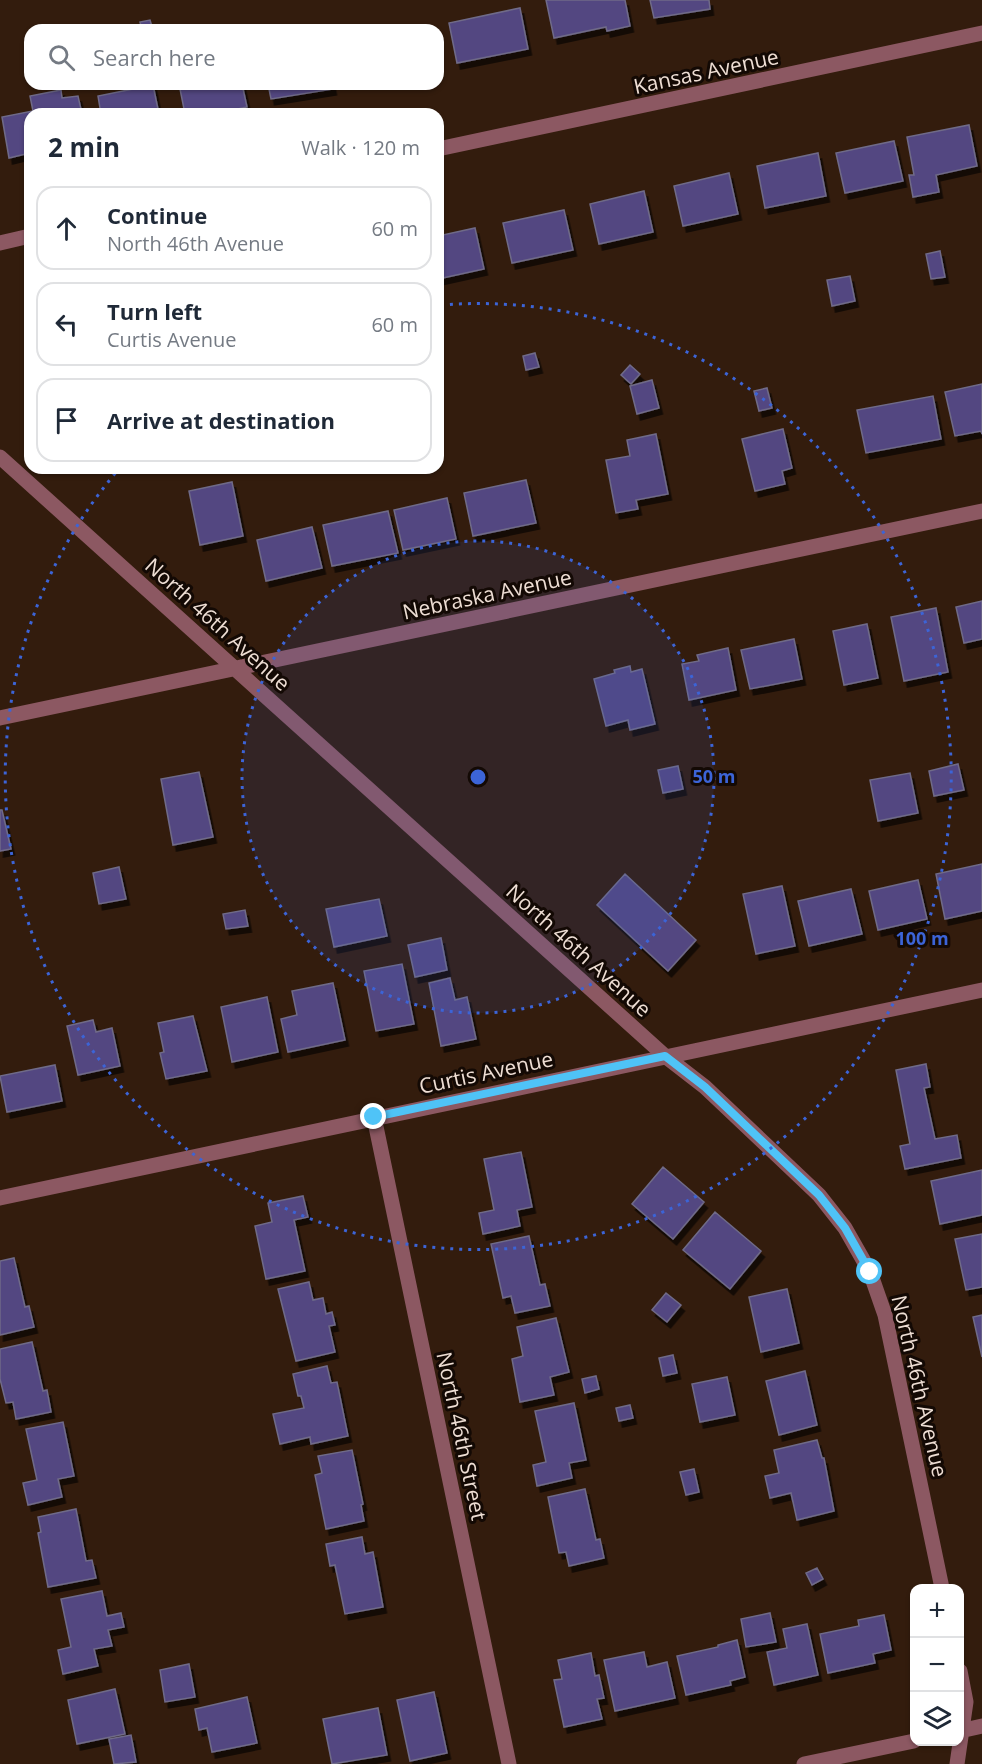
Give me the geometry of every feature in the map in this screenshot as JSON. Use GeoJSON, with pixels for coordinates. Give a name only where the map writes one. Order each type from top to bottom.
{"type":"FeatureCollection","features":[{"type":"Feature","properties":{"kind":"street","name":"Kansas Avenue"},"geometry":{"type":"LineString","coordinates":[[444,148],[982,33]]}},
{"type":"Feature","properties":{"kind":"street"},"geometry":{"type":"LineString","coordinates":[[0,243],[24,237]]}},
{"type":"Feature","properties":{"kind":"street","name":"North 46th Avenue"},"geometry":{"type":"LineString","coordinates":[[0,457],[665,1056],[705,1087],[819,1195],[845,1228],[870,1272],[885,1314],[941,1584]]}},
{"type":"Feature","properties":{"kind":"street","name":"Nebraska Avenue"},"geometry":{"type":"LineString","coordinates":[[0,718],[982,511]]}},
{"type":"Feature","properties":{"kind":"street","name":"Curtis Avenue"},"geometry":{"type":"LineString","coordinates":[[0,1198],[982,990]]}},
{"type":"Feature","properties":{"kind":"street","name":"North 46th Street"},"geometry":{"type":"LineString","coordinates":[[374,1117],[509,1764]]}},
{"type":"Feature","properties":{"kind":"street"},"geometry":{"type":"LineString","coordinates":[[964,1692],[966,1702],[964,1714]]}},
{"type":"Feature","properties":{"kind":"street"},"geometry":{"type":"LineString","coordinates":[[964,1730],[982,1726]]}},
{"type":"Feature","properties":{"kind":"street"},"geometry":{"type":"LineString","coordinates":[[804,1764],[910,1742]]}},
{"type":"Feature","properties":{"kind":"street"},"geometry":{"type":"LineString","coordinates":[[957,1764],[959,1746]]}},
{"type":"Feature","properties":{"kind":"building"},"geometry":{"type":"Polygon","coordinates":[[[546,0],[625,0],[630,26],[607,31],[606,27],[554,38],[546,0]]]}},
{"type":"Feature","properties":{"kind":"building"},"geometry":{"type":"Polygon","coordinates":[[[650,0],[709,0],[710,9],[654,18],[650,0]]]}},
{"type":"Feature","properties":{"kind":"building"},"geometry":{"type":"Polygon","coordinates":[[[520,8],[528,49],[457,63],[449,23],[520,8]]]}},
{"type":"Feature","properties":{"kind":"building"},"geometry":{"type":"Polygon","coordinates":[[[150,20],[151,24],[140,24],[140,22],[150,20]]]}},
{"type":"Feature","properties":{"kind":"building"},"geometry":{"type":"Polygon","coordinates":[[[61,90],[62,98],[78,96],[81,108],[32,108],[30,96],[61,90]]]}},
{"type":"Feature","properties":{"kind":"building"},"geometry":{"type":"Polygon","coordinates":[[[128,90],[154,90],[158,108],[100,108],[98,96],[128,90]]]}},
{"type":"Feature","properties":{"kind":"building"},"geometry":{"type":"Polygon","coordinates":[[[180,90],[243,90],[247,107],[242,108],[184,108],[180,90]]]}},
{"type":"Feature","properties":{"kind":"building"},"geometry":{"type":"Polygon","coordinates":[[[269,90],[327,90],[271,99],[269,90]]]}},
{"type":"Feature","properties":{"kind":"building"},"geometry":{"type":"Polygon","coordinates":[[[24,113],[24,154],[9,158],[2,117],[24,113]]]}},
{"type":"Feature","properties":{"kind":"building"},"geometry":{"type":"Polygon","coordinates":[[[969,125],[977,166],[936,175],[939,192],[913,197],[909,175],[914,175],[907,137],[969,125]]]}},
{"type":"Feature","properties":{"kind":"building"},"geometry":{"type":"Polygon","coordinates":[[[894,141],[903,181],[845,193],[836,153],[894,141]]]}},
{"type":"Feature","properties":{"kind":"building"},"geometry":{"type":"Polygon","coordinates":[[[818,153],[826,196],[765,208],[757,166],[818,153]]]}},
{"type":"Feature","properties":{"kind":"building"},"geometry":{"type":"Polygon","coordinates":[[[729,173],[738,214],[683,226],[674,186],[729,173]]]}},
{"type":"Feature","properties":{"kind":"building"},"geometry":{"type":"Polygon","coordinates":[[[644,191],[653,232],[599,244],[590,204],[644,191]]]}},
{"type":"Feature","properties":{"kind":"building"},"geometry":{"type":"Polygon","coordinates":[[[564,210],[573,250],[512,263],[503,223],[564,210]]]}},
{"type":"Feature","properties":{"kind":"building"},"geometry":{"type":"Polygon","coordinates":[[[475,228],[484,269],[444,278],[444,235],[475,228]]]}},
{"type":"Feature","properties":{"kind":"building"},"geometry":{"type":"Polygon","coordinates":[[[940,251],[945,277],[931,279],[926,254],[940,251]]]}},
{"type":"Feature","properties":{"kind":"building"},"geometry":{"type":"Polygon","coordinates":[[[850,276],[855,301],[832,306],[827,280],[850,276]]]}},
{"type":"Feature","properties":{"kind":"building"},"geometry":{"type":"Polygon","coordinates":[[[535,353],[539,367],[526,370],[523,356],[535,353]]]}},
{"type":"Feature","properties":{"kind":"building"},"geometry":{"type":"Polygon","coordinates":[[[630,365],[640,374],[631,384],[621,375],[630,365]]]}},
{"type":"Feature","properties":{"kind":"building"},"geometry":{"type":"Polygon","coordinates":[[[652,380],[659,408],[637,414],[630,386],[652,380]]]}},
{"type":"Feature","properties":{"kind":"building"},"geometry":{"type":"Polygon","coordinates":[[[982,384],[982,434],[981,431],[955,436],[945,392],[982,384]]]}},
{"type":"Feature","properties":{"kind":"building"},"geometry":{"type":"Polygon","coordinates":[[[767,388],[772,408],[759,411],[754,391],[767,388]]]}},
{"type":"Feature","properties":{"kind":"building"},"geometry":{"type":"Polygon","coordinates":[[[933,396],[941,439],[866,453],[857,410],[933,396]]]}},
{"type":"Feature","properties":{"kind":"building"},"geometry":{"type":"Polygon","coordinates":[[[783,429],[792,468],[782,471],[785,484],[755,491],[742,439],[783,429]]]}},
{"type":"Feature","properties":{"kind":"building"},"geometry":{"type":"Polygon","coordinates":[[[656,434],[668,494],[636,500],[638,509],[616,513],[606,460],[630,456],[627,440],[656,434]]]}},
{"type":"Feature","properties":{"kind":"building"},"geometry":{"type":"Polygon","coordinates":[[[526,480],[536,523],[473,536],[464,493],[526,480]]]}},
{"type":"Feature","properties":{"kind":"building"},"geometry":{"type":"Polygon","coordinates":[[[232,482],[243,536],[200,545],[189,491],[232,482]]]}},
{"type":"Feature","properties":{"kind":"building"},"geometry":{"type":"Polygon","coordinates":[[[447,498],[456,539],[403,550],[394,510],[447,498]]]}},
{"type":"Feature","properties":{"kind":"building"},"geometry":{"type":"Polygon","coordinates":[[[388,511],[398,553],[332,566],[323,525],[388,511]]]}},
{"type":"Feature","properties":{"kind":"building"},"geometry":{"type":"Polygon","coordinates":[[[312,527],[322,568],[266,581],[257,540],[312,527]]]}},
{"type":"Feature","properties":{"kind":"building"},"geometry":{"type":"Polygon","coordinates":[[[982,601],[982,639],[964,643],[956,607],[982,601]]]}},
{"type":"Feature","properties":{"kind":"building"},"geometry":{"type":"Polygon","coordinates":[[[936,608],[948,672],[904,681],[891,617],[936,608]]]}},
{"type":"Feature","properties":{"kind":"building"},"geometry":{"type":"Polygon","coordinates":[[[867,624],[878,678],[844,685],[833,631],[867,624]]]}},
{"type":"Feature","properties":{"kind":"building"},"geometry":{"type":"Polygon","coordinates":[[[794,639],[802,679],[750,689],[741,650],[794,639]]]}},
{"type":"Feature","properties":{"kind":"building"},"geometry":{"type":"Polygon","coordinates":[[[728,648],[736,690],[689,700],[682,664],[699,661],[697,655],[728,648]]]}},
{"type":"Feature","properties":{"kind":"building"},"geometry":{"type":"Polygon","coordinates":[[[630,666],[631,672],[642,669],[655,724],[630,730],[628,720],[606,726],[594,679],[630,666]]]}},
{"type":"Feature","properties":{"kind":"building"},"geometry":{"type":"Polygon","coordinates":[[[958,764],[964,790],[934,796],[929,771],[958,764]]]}},
{"type":"Feature","properties":{"kind":"building"},"geometry":{"type":"Polygon","coordinates":[[[678,766],[683,789],[663,793],[658,770],[678,766]]]}},
{"type":"Feature","properties":{"kind":"building"},"geometry":{"type":"Polygon","coordinates":[[[199,772],[213,837],[173,845],[161,779],[199,772]]]}},
{"type":"Feature","properties":{"kind":"building"},"geometry":{"type":"Polygon","coordinates":[[[910,773],[918,813],[878,821],[870,780],[910,773]]]}},
{"type":"Feature","properties":{"kind":"building"},"geometry":{"type":"Polygon","coordinates":[[[0,810],[2,810],[11,849],[0,851],[0,810]]]}},
{"type":"Feature","properties":{"kind":"building"},"geometry":{"type":"Polygon","coordinates":[[[982,864],[982,911],[945,919],[936,874],[982,864]]]}},
{"type":"Feature","properties":{"kind":"building"},"geometry":{"type":"Polygon","coordinates":[[[119,867],[126,899],[99,904],[93,873],[119,867]]]}},
{"type":"Feature","properties":{"kind":"building"},"geometry":{"type":"Polygon","coordinates":[[[625,874],[696,940],[668,971],[597,905],[625,874]]]}},
{"type":"Feature","properties":{"kind":"building"},"geometry":{"type":"Polygon","coordinates":[[[918,880],[927,919],[878,930],[869,891],[918,880]]]}},
{"type":"Feature","properties":{"kind":"building"},"geometry":{"type":"Polygon","coordinates":[[[782,886],[795,946],[756,954],[743,894],[782,886]]]}},
{"type":"Feature","properties":{"kind":"building"},"geometry":{"type":"Polygon","coordinates":[[[851,889],[862,934],[809,946],[798,901],[851,889]]]}},
{"type":"Feature","properties":{"kind":"building"},"geometry":{"type":"Polygon","coordinates":[[[379,899],[387,936],[334,947],[326,909],[379,899]]]}},
{"type":"Feature","properties":{"kind":"building"},"geometry":{"type":"Polygon","coordinates":[[[245,910],[248,926],[226,929],[223,914],[245,910]]]}},
{"type":"Feature","properties":{"kind":"building"},"geometry":{"type":"Polygon","coordinates":[[[441,938],[447,970],[415,977],[408,945],[441,938]]]}},
{"type":"Feature","properties":{"kind":"building"},"geometry":{"type":"Polygon","coordinates":[[[402,964],[414,1024],[376,1031],[364,971],[402,964]]]}},
{"type":"Feature","properties":{"kind":"building"},"geometry":{"type":"Polygon","coordinates":[[[450,978],[455,1000],[467,997],[476,1039],[441,1046],[429,983],[450,978]]]}},
{"type":"Feature","properties":{"kind":"building"},"geometry":{"type":"Polygon","coordinates":[[[333,983],[345,1040],[288,1052],[281,1019],[297,1015],[292,991],[333,983]]]}},
{"type":"Feature","properties":{"kind":"building"},"geometry":{"type":"Polygon","coordinates":[[[267,997],[278,1052],[232,1062],[221,1007],[267,997]]]}},
{"type":"Feature","properties":{"kind":"building"},"geometry":{"type":"Polygon","coordinates":[[[193,1016],[207,1071],[166,1079],[160,1053],[164,1052],[158,1023],[193,1016]]]}},
{"type":"Feature","properties":{"kind":"building"},"geometry":{"type":"Polygon","coordinates":[[[93,1020],[96,1032],[112,1028],[120,1066],[78,1075],[67,1026],[93,1020]]]}},
{"type":"Feature","properties":{"kind":"building"},"geometry":{"type":"Polygon","coordinates":[[[926,1064],[930,1087],[924,1088],[935,1139],[957,1135],[961,1158],[905,1169],[900,1146],[910,1144],[896,1070],[926,1064]]]}},
{"type":"Feature","properties":{"kind":"building"},"geometry":{"type":"Polygon","coordinates":[[[55,1065],[62,1101],[7,1112],[0,1076],[55,1065]]]}},
{"type":"Feature","properties":{"kind":"building"},"geometry":{"type":"Polygon","coordinates":[[[521,1152],[532,1207],[517,1210],[520,1226],[483,1234],[479,1213],[494,1210],[484,1159],[521,1152]]]}},
{"type":"Feature","properties":{"kind":"building"},"geometry":{"type":"Polygon","coordinates":[[[663,1167],[704,1202],[673,1239],[632,1204],[663,1167]]]}},
{"type":"Feature","properties":{"kind":"building"},"geometry":{"type":"Polygon","coordinates":[[[982,1170],[982,1215],[940,1224],[931,1181],[982,1170]]]}},
{"type":"Feature","properties":{"kind":"building"},"geometry":{"type":"Polygon","coordinates":[[[303,1196],[308,1217],[294,1220],[305,1271],[266,1279],[255,1226],[272,1222],[268,1203],[303,1196]]]}},
{"type":"Feature","properties":{"kind":"building"},"geometry":{"type":"Polygon","coordinates":[[[715,1212],[761,1251],[730,1289],[683,1250],[715,1212]]]}},
{"type":"Feature","properties":{"kind":"building"},"geometry":{"type":"Polygon","coordinates":[[[982,1234],[982,1287],[966,1290],[955,1239],[982,1234]]]}},
{"type":"Feature","properties":{"kind":"building"},"geometry":{"type":"Polygon","coordinates":[[[529,1236],[540,1285],[545,1284],[550,1306],[515,1313],[511,1296],[503,1298],[491,1244],[529,1236]]]}},
{"type":"Feature","properties":{"kind":"building"},"geometry":{"type":"Polygon","coordinates":[[[14,1258],[25,1307],[29,1306],[34,1327],[0,1335],[0,1261],[14,1258]]]}},
{"type":"Feature","properties":{"kind":"building"},"geometry":{"type":"Polygon","coordinates":[[[309,1282],[313,1300],[323,1298],[326,1314],[332,1312],[335,1325],[329,1326],[335,1352],[296,1361],[278,1289],[309,1282]]]}},
{"type":"Feature","properties":{"kind":"building"},"geometry":{"type":"Polygon","coordinates":[[[787,1289],[799,1343],[761,1352],[749,1297],[787,1289]]]}},
{"type":"Feature","properties":{"kind":"building"},"geometry":{"type":"Polygon","coordinates":[[[666,1293],[681,1305],[667,1322],[652,1310],[666,1293]]]}},
{"type":"Feature","properties":{"kind":"building"},"geometry":{"type":"Polygon","coordinates":[[[982,1315],[982,1357],[973,1317],[982,1315]]]}},
{"type":"Feature","properties":{"kind":"building"},"geometry":{"type":"Polygon","coordinates":[[[556,1318],[569,1372],[550,1377],[554,1395],[520,1402],[512,1359],[523,1356],[517,1327],[556,1318]]]}},
{"type":"Feature","properties":{"kind":"building"},"geometry":{"type":"Polygon","coordinates":[[[32,1342],[43,1391],[47,1390],[51,1412],[16,1419],[13,1402],[6,1403],[0,1379],[0,1349],[32,1342]]]}},
{"type":"Feature","properties":{"kind":"building"},"geometry":{"type":"Polygon","coordinates":[[[673,1355],[677,1373],[663,1376],[659,1358],[673,1355]]]}},
{"type":"Feature","properties":{"kind":"building"},"geometry":{"type":"Polygon","coordinates":[[[327,1366],[331,1383],[337,1382],[348,1436],[311,1444],[310,1437],[280,1444],[273,1414],[304,1408],[301,1396],[298,1396],[293,1374],[327,1366]]]}},
{"type":"Feature","properties":{"kind":"building"},"geometry":{"type":"Polygon","coordinates":[[[805,1371],[817,1425],[779,1435],[766,1381],[805,1371]]]}},
{"type":"Feature","properties":{"kind":"building"},"geometry":{"type":"Polygon","coordinates":[[[596,1376],[599,1389],[585,1393],[582,1379],[596,1376]]]}},
{"type":"Feature","properties":{"kind":"building"},"geometry":{"type":"Polygon","coordinates":[[[727,1377],[735,1415],[700,1422],[692,1384],[727,1377]]]}},
{"type":"Feature","properties":{"kind":"building"},"geometry":{"type":"Polygon","coordinates":[[[574,1403],[586,1460],[569,1463],[572,1478],[537,1486],[533,1465],[546,1462],[535,1411],[574,1403]]]}},
{"type":"Feature","properties":{"kind":"building"},"geometry":{"type":"Polygon","coordinates":[[[630,1405],[633,1418],[619,1421],[616,1408],[630,1405]]]}},
{"type":"Feature","properties":{"kind":"building"},"geometry":{"type":"Polygon","coordinates":[[[63,1422],[74,1476],[58,1479],[62,1497],[28,1505],[23,1483],[37,1480],[26,1429],[63,1422]]]}},
{"type":"Feature","properties":{"kind":"building"},"geometry":{"type":"Polygon","coordinates":[[[817,1440],[822,1458],[824,1458],[834,1511],[797,1520],[791,1493],[770,1498],[765,1476],[779,1473],[774,1450],[817,1440]]]}},
{"type":"Feature","properties":{"kind":"building"},"geometry":{"type":"Polygon","coordinates":[[[352,1450],[363,1504],[361,1505],[364,1521],[326,1529],[315,1475],[322,1473],[318,1456],[352,1450]]]}},
{"type":"Feature","properties":{"kind":"building"},"geometry":{"type":"Polygon","coordinates":[[[694,1469],[699,1492],[686,1495],[680,1472],[694,1469]]]}},
{"type":"Feature","properties":{"kind":"building"},"geometry":{"type":"Polygon","coordinates":[[[585,1489],[596,1540],[600,1539],[604,1558],[569,1566],[566,1552],[559,1553],[548,1497],[585,1489]]]}},
{"type":"Feature","properties":{"kind":"building"},"geometry":{"type":"Polygon","coordinates":[[[76,1509],[86,1561],[92,1560],[96,1578],[48,1587],[38,1533],[41,1532],[38,1517],[76,1509]]]}},
{"type":"Feature","properties":{"kind":"building"},"geometry":{"type":"Polygon","coordinates":[[[362,1537],[365,1554],[373,1552],[383,1607],[345,1614],[335,1565],[330,1566],[326,1544],[362,1537]]]}},
{"type":"Feature","properties":{"kind":"building"},"geometry":{"type":"Polygon","coordinates":[[[817,1568],[823,1579],[812,1585],[806,1573],[817,1568]]]}},
{"type":"Feature","properties":{"kind":"building"},"geometry":{"type":"Polygon","coordinates":[[[102,1591],[107,1616],[121,1613],[124,1627],[108,1630],[112,1646],[94,1649],[98,1666],[63,1674],[58,1650],[71,1647],[61,1599],[102,1591]]]}},
{"type":"Feature","properties":{"kind":"building"},"geometry":{"type":"Polygon","coordinates":[[[770,1613],[776,1642],[746,1647],[741,1619],[770,1613]]]}},
{"type":"Feature","properties":{"kind":"building"},"geometry":{"type":"Polygon","coordinates":[[[884,1615],[891,1650],[873,1654],[875,1663],[828,1673],[820,1634],[859,1626],[858,1620],[884,1615]]]}},
{"type":"Feature","properties":{"kind":"building"},"geometry":{"type":"Polygon","coordinates":[[[807,1624],[818,1675],[774,1685],[767,1652],[787,1648],[783,1629],[807,1624]]]}},
{"type":"Feature","properties":{"kind":"building"},"geometry":{"type":"Polygon","coordinates":[[[737,1640],[745,1677],[730,1681],[731,1685],[686,1695],[677,1656],[718,1647],[718,1645],[737,1640]]]}},
{"type":"Feature","properties":{"kind":"building"},"geometry":{"type":"Polygon","coordinates":[[[644,1652],[647,1667],[667,1662],[675,1698],[615,1711],[604,1660],[644,1652]]]}},
{"type":"Feature","properties":{"kind":"building"},"geometry":{"type":"Polygon","coordinates":[[[591,1653],[595,1676],[599,1675],[604,1698],[597,1699],[602,1719],[564,1727],[554,1680],[562,1679],[558,1660],[591,1653]]]}},
{"type":"Feature","properties":{"kind":"building"},"geometry":{"type":"Polygon","coordinates":[[[189,1664],[195,1697],[165,1702],[160,1670],[189,1664]]]}},
{"type":"Feature","properties":{"kind":"building"},"geometry":{"type":"Polygon","coordinates":[[[115,1689],[125,1734],[77,1744],[68,1700],[115,1689]]]}},
{"type":"Feature","properties":{"kind":"building"},"geometry":{"type":"Polygon","coordinates":[[[434,1692],[447,1753],[410,1761],[397,1700],[434,1692]]]}},
{"type":"Feature","properties":{"kind":"building"},"geometry":{"type":"Polygon","coordinates":[[[247,1697],[257,1743],[212,1752],[207,1728],[199,1730],[195,1709],[247,1697]]]}},
{"type":"Feature","properties":{"kind":"building"},"geometry":{"type":"Polygon","coordinates":[[[378,1708],[387,1755],[332,1764],[323,1719],[378,1708]]]}},
{"type":"Feature","properties":{"kind":"building"},"geometry":{"type":"Polygon","coordinates":[[[131,1735],[136,1762],[114,1764],[109,1739],[131,1735]]]}},
{"type":"Feature","properties":{"kind":"route"},"geometry":{"type":"LineString","coordinates":[[374,1117],[665,1056],[705,1087],[819,1195],[845,1228],[870,1272]]}}]}
